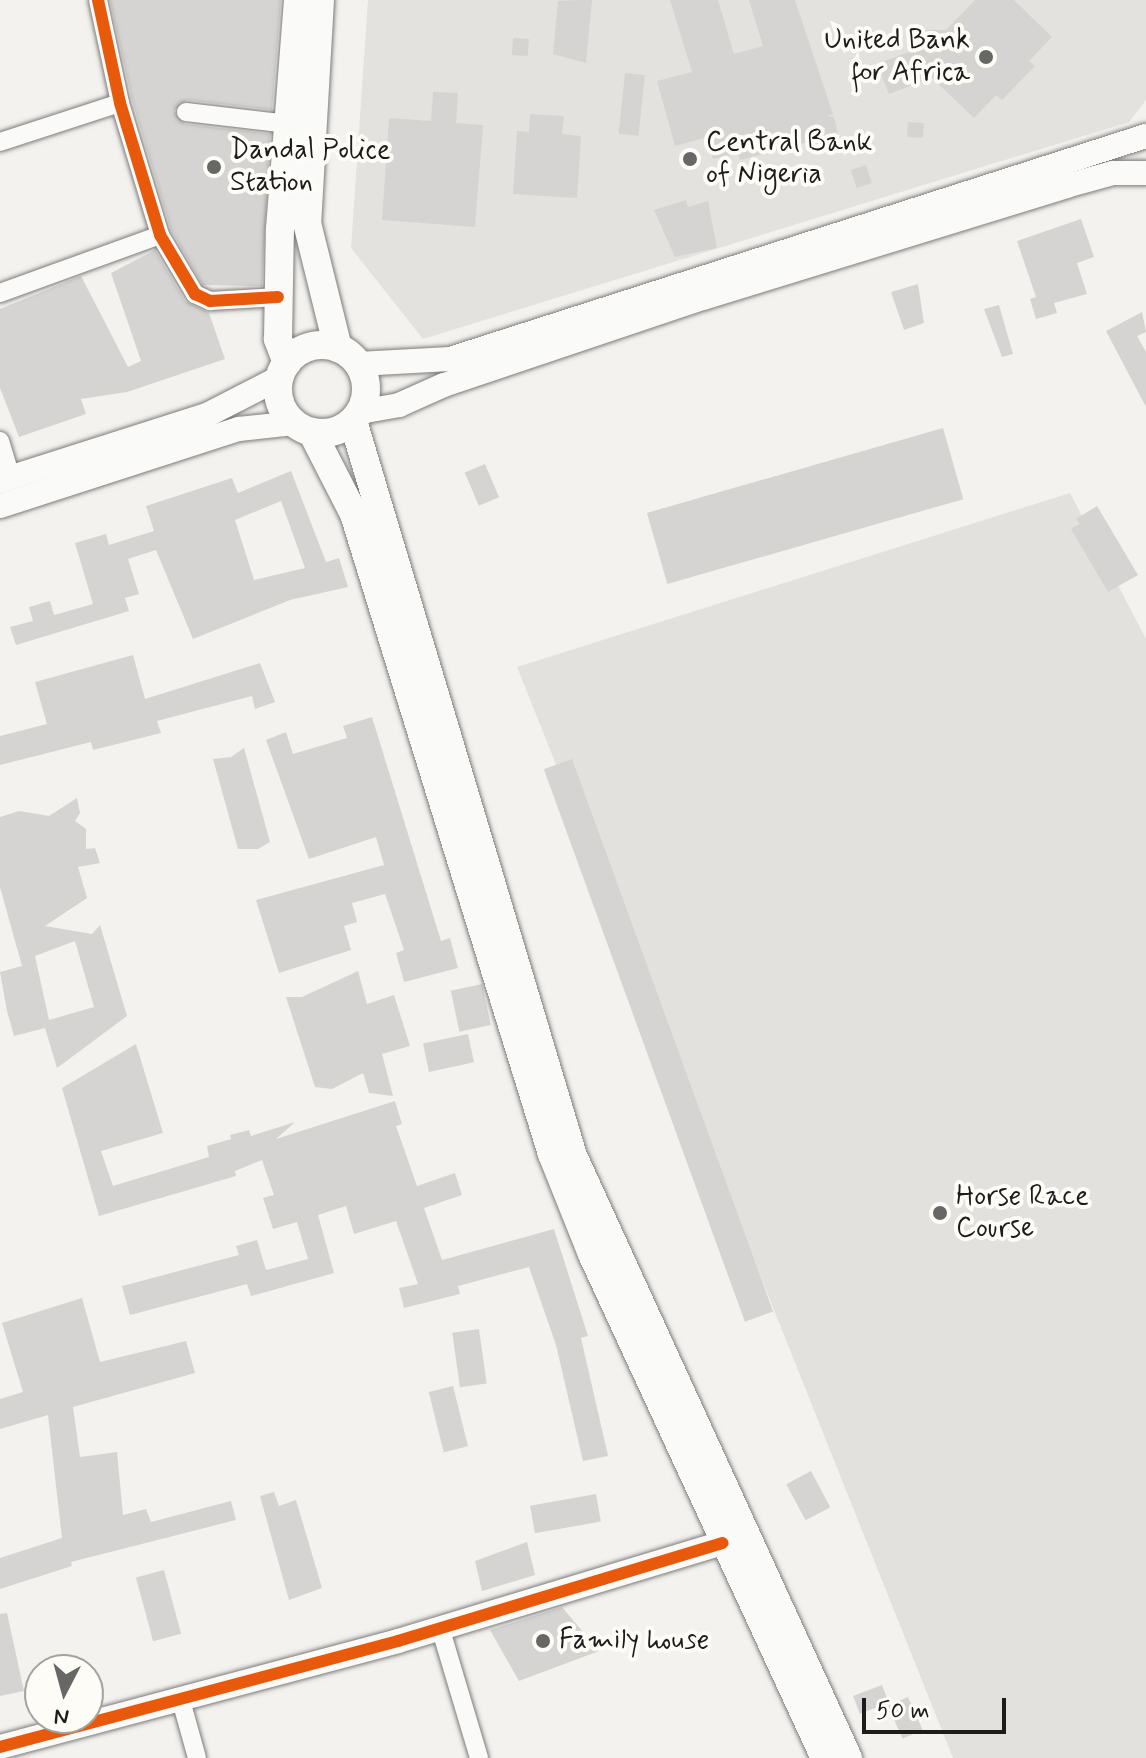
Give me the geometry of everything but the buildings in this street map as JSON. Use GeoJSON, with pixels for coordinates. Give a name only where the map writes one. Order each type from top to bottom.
{"type":"FeatureCollection","features":[{"type":"Feature","properties":{"kind":"main road"},"geometry":{"type":"LineString","coordinates":[[298,0],[278,297],[278,339],[283,371],[278,395],[344,486],[420,689],[573,1156],[848,1758]]}},
{"type":"Feature","properties":{"kind":"main road"},"geometry":{"type":"LineString","coordinates":[[320,0],[307,223],[348,356],[366,379],[357,416],[420,689],[552,1154],[723,1543],[825,1758]]}},
{"type":"Feature","properties":{"kind":"main road"},"geometry":{"type":"LineString","coordinates":[[6,479],[207,415],[283,371],[310,347],[348,356],[450,359],[1146,136]]}},
{"type":"Feature","properties":{"kind":"main road"},"geometry":{"type":"LineString","coordinates":[[0,506],[239,429],[338,430],[357,416],[399,405],[444,385],[703,298],[1113,173],[1146,173]]}},
{"type":"Feature","properties":{"kind":"main road"},"geometry":{"type":"LineString","coordinates":[[0,1747],[440,1627],[723,1543]]}},
{"type":"Feature","properties":{"kind":"street"},"geometry":{"type":"LineString","coordinates":[[98,0],[120,103],[160,235],[195,294],[210,301],[278,297]]}},
{"type":"Feature","properties":{"kind":"street"},"geometry":{"type":"LineString","coordinates":[[0,142],[120,103]]}},
{"type":"Feature","properties":{"kind":"street"},"geometry":{"type":"LineString","coordinates":[[186,112],[288,124]]}},
{"type":"Feature","properties":{"kind":"street"},"geometry":{"type":"LineString","coordinates":[[0,293],[160,235]]}},
{"type":"Feature","properties":{"kind":"street"},"geometry":{"type":"LineString","coordinates":[[0,441],[6,479]]}},
{"type":"Feature","properties":{"kind":"street"},"geometry":{"type":"LineString","coordinates":[[440,1627],[479,1758]]}},
{"type":"Feature","properties":{"kind":"street"},"geometry":{"type":"LineString","coordinates":[[180,1697],[197,1758]]}},
{"type":"Feature","properties":{"kind":"shaded area"},"geometry":{"type":"Polygon","coordinates":[[[368,0],[1146,0],[1146,100],[1129,122],[423,339],[351,248],[368,0]]]}},
{"type":"Feature","properties":{"kind":"shaded area","name":"Horse Race Course"},"geometry":{"type":"Polygon","coordinates":[[[1070,493],[1146,639],[1146,1758],[953,1758],[517,667],[1070,493]]]}},
{"type":"Feature","properties":{"kind":"cycle path"},"geometry":{"type":"LineString","coordinates":[[98,0],[120,103],[160,235],[195,294],[210,301],[278,297]]}},
{"type":"Feature","properties":{"kind":"cycle path"},"geometry":{"type":"LineString","coordinates":[[0,1747],[398,1641],[723,1543]]}},
{"type":"Feature","properties":{"kind":"place","name":"United Bank for Africa"},"geometry":{"type":"Point","coordinates":[986,57]}},
{"type":"Feature","properties":{"kind":"place","name":"Central Bank of Nigeria"},"geometry":{"type":"Point","coordinates":[690,159]}},
{"type":"Feature","properties":{"kind":"place","name":"Dandal Police Station"},"geometry":{"type":"Point","coordinates":[214,167]}},
{"type":"Feature","properties":{"kind":"place","name":"Horse Race Course"},"geometry":{"type":"Point","coordinates":[940,1213]}},
{"type":"Feature","properties":{"kind":"place","name":"Family house"},"geometry":{"type":"Point","coordinates":[543,1641]}}]}
